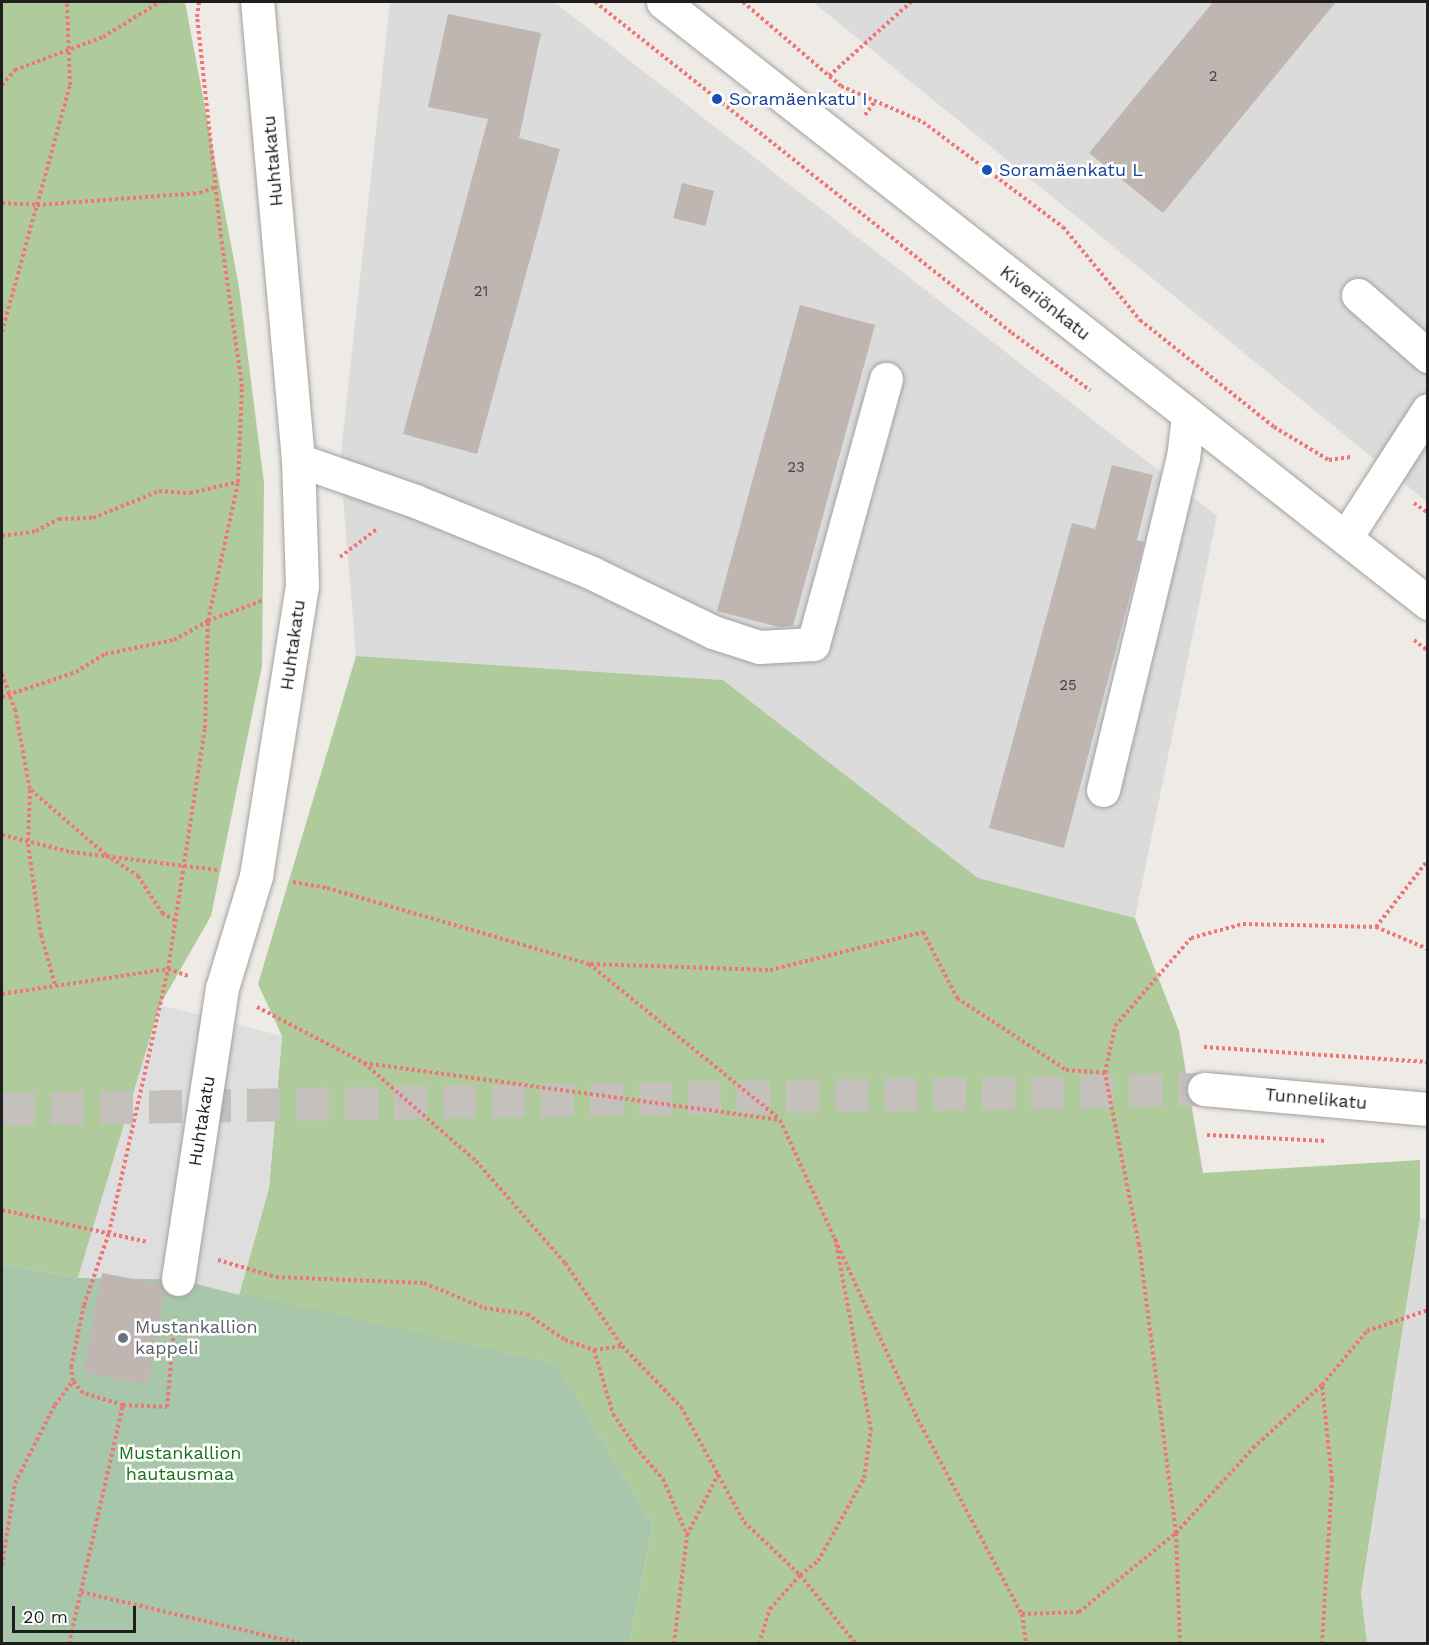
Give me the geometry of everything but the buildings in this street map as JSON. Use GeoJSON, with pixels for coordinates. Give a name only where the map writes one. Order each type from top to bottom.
{"type":"FeatureCollection","features":[{"type":"Feature","properties":{"kind":"street","name":"Huhtakatu"},"geometry":{"type":"LineString","coordinates":[[181,1265],[222,988],[256,876],[302,586],[298,460],[257,2]]}},
{"type":"Feature","properties":{"kind":"street","name":"Kiveriönkatu"},"geometry":{"type":"LineString","coordinates":[[663,2],[1428,603]]}},
{"type":"Feature","properties":{"kind":"street"},"geometry":{"type":"LineString","coordinates":[[1358,295],[1428,356]]}},
{"type":"Feature","properties":{"kind":"street"},"geometry":{"type":"LineString","coordinates":[[298,460],[415,501],[592,573],[713,632],[759,647],[813,644],[886,379]]}},
{"type":"Feature","properties":{"kind":"street"},"geometry":{"type":"LineString","coordinates":[[1346,537],[1428,411]]}},
{"type":"Feature","properties":{"kind":"street"},"geometry":{"type":"LineString","coordinates":[[1103,790],[1183,458],[1188,416]]}},
{"type":"Feature","properties":{"kind":"street","name":"Tunnelikatu"},"geometry":{"type":"LineString","coordinates":[[1204,1089],[1428,1109]]}},
{"type":"Feature","properties":{"kind":"path"},"geometry":{"type":"LineString","coordinates":[[2,332],[70,85],[67,2]]}},
{"type":"Feature","properties":{"kind":"path"},"geometry":{"type":"LineString","coordinates":[[2,85],[15,70],[103,37],[160,2]]}},
{"type":"Feature","properties":{"kind":"path"},"geometry":{"type":"LineString","coordinates":[[181,1265],[167,1407],[123,1405],[82,1393],[73,1381],[71,1367],[84,1305],[110,1233],[168,969],[186,865],[205,728],[208,621],[238,482],[242,387],[197,17],[199,2]]}},
{"type":"Feature","properties":{"kind":"path"},"geometry":{"type":"LineString","coordinates":[[743,2],[841,86],[923,122],[1063,227],[1140,320],[1274,427],[1329,460],[1355,456],[1428,513]]}},
{"type":"Feature","properties":{"kind":"path"},"geometry":{"type":"LineString","coordinates":[[829,76],[911,2]]}},
{"type":"Feature","properties":{"kind":"path"},"geometry":{"type":"LineString","coordinates":[[2,203],[38,205],[200,192],[216,187]]}},
{"type":"Feature","properties":{"kind":"path"},"geometry":{"type":"LineString","coordinates":[[2,536],[36,531],[59,519],[93,518],[159,490],[190,494],[238,482]]}},
{"type":"Feature","properties":{"kind":"path"},"geometry":{"type":"LineString","coordinates":[[2,696],[76,672],[105,654],[174,640],[208,621],[302,586],[415,501]]}},
{"type":"Feature","properties":{"kind":"path"},"geometry":{"type":"LineString","coordinates":[[2,674],[9,693],[30,790],[28,844],[41,935],[55,984]]}},
{"type":"Feature","properties":{"kind":"path"},"geometry":{"type":"LineString","coordinates":[[30,790],[106,855],[138,876],[162,913],[176,921]]}},
{"type":"Feature","properties":{"kind":"path"},"geometry":{"type":"LineString","coordinates":[[2,835],[28,844],[186,865],[327,888],[589,963],[770,970],[923,932],[957,998],[1066,1070],[1105,1072]]}},
{"type":"Feature","properties":{"kind":"path"},"geometry":{"type":"LineString","coordinates":[[1376,927],[1428,860]]}},
{"type":"Feature","properties":{"kind":"path"},"geometry":{"type":"LineString","coordinates":[[1180,1644],[1176,1533],[1138,1245],[1105,1072],[1115,1026],[1191,938],[1243,924],[1376,927],[1428,949]]}},
{"type":"Feature","properties":{"kind":"path"},"geometry":{"type":"LineString","coordinates":[[589,963],[780,1120],[833,1230],[915,1414],[1022,1614],[1026,1644]]}},
{"type":"Feature","properties":{"kind":"path"},"geometry":{"type":"LineString","coordinates":[[2,994],[55,984],[168,969],[222,988],[364,1063],[476,1161],[565,1263],[622,1346],[681,1407],[744,1522],[800,1575],[856,1644]]}},
{"type":"Feature","properties":{"kind":"path"},"geometry":{"type":"LineString","coordinates":[[1204,1047],[1428,1062]]}},
{"type":"Feature","properties":{"kind":"path"},"geometry":{"type":"LineString","coordinates":[[364,1063],[780,1120]]}},
{"type":"Feature","properties":{"kind":"path"},"geometry":{"type":"LineString","coordinates":[[1207,1135],[1337,1142]]}},
{"type":"Feature","properties":{"kind":"path"},"geometry":{"type":"LineString","coordinates":[[2,1210],[110,1233],[181,1265],[276,1277],[424,1283],[484,1308],[527,1314],[565,1340],[594,1350],[622,1346]]}},
{"type":"Feature","properties":{"kind":"path"},"geometry":{"type":"LineString","coordinates":[[759,1644],[770,1609],[800,1575],[818,1561],[864,1478],[871,1430],[833,1230]]}},
{"type":"Feature","properties":{"kind":"path"},"geometry":{"type":"LineString","coordinates":[[1022,1614],[1079,1612],[1176,1533],[1253,1448],[1322,1385],[1367,1331],[1428,1310]]}},
{"type":"Feature","properties":{"kind":"path"},"geometry":{"type":"LineString","coordinates":[[594,1350],[613,1414],[663,1479],[687,1535]]}},
{"type":"Feature","properties":{"kind":"path"},"geometry":{"type":"LineString","coordinates":[[2,1566],[15,1483],[55,1405],[73,1381]]}},
{"type":"Feature","properties":{"kind":"path"},"geometry":{"type":"LineString","coordinates":[[1322,1385],[1332,1479],[1322,1644]]}},
{"type":"Feature","properties":{"kind":"path"},"geometry":{"type":"LineString","coordinates":[[69,1644],[123,1405]]}},
{"type":"Feature","properties":{"kind":"path"},"geometry":{"type":"LineString","coordinates":[[674,1644],[687,1535],[719,1473]]}},
{"type":"Feature","properties":{"kind":"path"},"geometry":{"type":"LineString","coordinates":[[81,1592],[303,1644]]}},
{"type":"Feature","properties":{"kind":"shaded area"},"geometry":{"type":"Polygon","coordinates":[[[390,2],[554,2],[1217,516],[1135,918],[978,878],[723,680],[356,656],[340,462],[390,2]]]}},
{"type":"Feature","properties":{"kind":"shaded area"},"geometry":{"type":"Polygon","coordinates":[[[813,2],[1427,2],[1427,502],[813,2]]]}},
{"type":"Feature","properties":{"kind":"shaded area"},"geometry":{"type":"Polygon","coordinates":[[[160,1005],[282,1036],[269,1188],[239,1295],[178,1279],[78,1278],[160,1005]]]}},
{"type":"Feature","properties":{"kind":"shaded area"},"geometry":{"type":"Polygon","coordinates":[[[1420,1219],[1428,1220],[1427,1643],[1367,1643],[1361,1593],[1420,1219]]]}},
{"type":"Feature","properties":{"kind":"green space"},"geometry":{"type":"Polygon","coordinates":[[[2,2],[185,2],[239,287],[264,483],[262,666],[211,916],[160,1005],[78,1278],[2,1264],[2,2]]]}},
{"type":"Feature","properties":{"kind":"green space"},"geometry":{"type":"Polygon","coordinates":[[[356,656],[723,680],[978,878],[1135,918],[1179,1031],[1203,1173],[1420,1160],[1420,1219],[1361,1593],[1367,1643],[629,1643],[653,1525],[557,1364],[239,1295],[269,1188],[282,1036],[258,984],[356,656]]]}},
{"type":"Feature","properties":{"kind":"green space","name":"Mustankallion hautausmaa"},"geometry":{"type":"Polygon","coordinates":[[[2,1264],[78,1278],[178,1279],[557,1364],[653,1525],[629,1643],[2,1643],[2,1264]]]}},
{"type":"Feature","properties":{"kind":"tunnel"},"geometry":{"type":"LineString","coordinates":[[2,1109],[1204,1089]]}},
{"type":"Feature","properties":{"kind":"place","name":"Soramäenkatu I"},"geometry":{"type":"Point","coordinates":[717,99]}},
{"type":"Feature","properties":{"kind":"place","name":"Soramäenkatu L"},"geometry":{"type":"Point","coordinates":[987,170]}},
{"type":"Feature","properties":{"kind":"place","name":"Mustankallion kappeli"},"geometry":{"type":"Point","coordinates":[123,1338]}}]}
